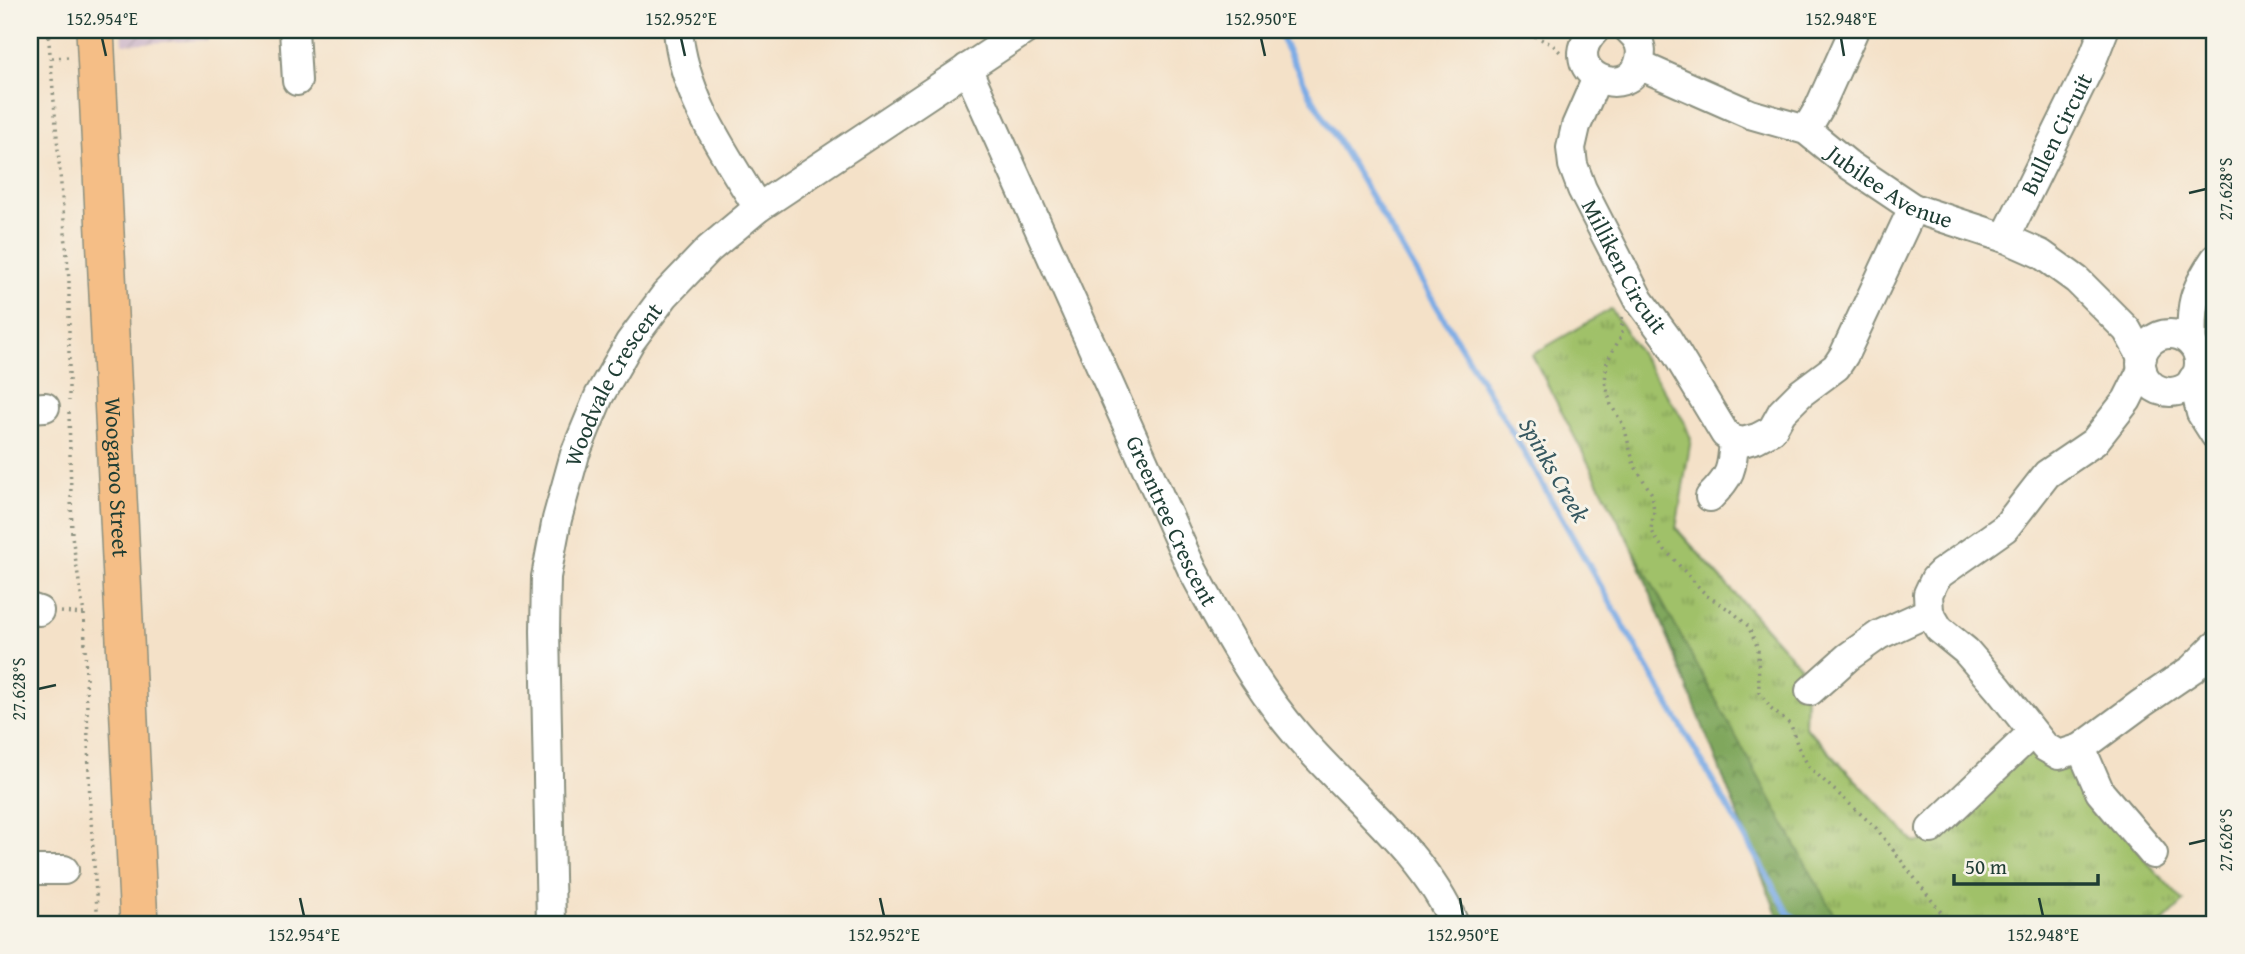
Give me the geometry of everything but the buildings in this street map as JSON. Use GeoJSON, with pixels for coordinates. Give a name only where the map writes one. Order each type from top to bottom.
{"type":"FeatureCollection","features":[{"type":"Feature","properties":{"kind":"main road","name":"Woogaroo Street"},"geometry":{"type":"LineString","coordinates":[[95,30],[139,924]]}},
{"type":"Feature","properties":{"kind":"street"},"geometry":{"type":"LineString","coordinates":[[294,30],[297,81]]}},
{"type":"Feature","properties":{"kind":"street"},"geometry":{"type":"LineString","coordinates":[[678,30],[690,87],[708,127],[758,208]]}},
{"type":"Feature","properties":{"kind":"street","name":"Woodvale Crescent"},"geometry":{"type":"LineString","coordinates":[[551,924],[546,577],[557,519],[575,454],[599,396],[630,342],[665,295],[709,249],[758,208],[1025,30]]}},
{"type":"Feature","properties":{"kind":"street"},"geometry":{"type":"LineString","coordinates":[[1585,32],[1585,64],[1597,78],[1616,82],[1633,73],[1639,65],[1640,46],[1629,30]]}},
{"type":"Feature","properties":{"kind":"street"},"geometry":{"type":"LineString","coordinates":[[1806,130],[1819,108],[1854,30]]}},
{"type":"Feature","properties":{"kind":"street","name":"Bullen Circuit"},"geometry":{"type":"LineString","coordinates":[[2005,238],[2089,68],[2104,30]]}},
{"type":"Feature","properties":{"kind":"street","name":"Jubilee Avenue"},"geometry":{"type":"LineString","coordinates":[[1639,65],[1750,114],[1806,130],[1849,165],[1913,208],[2005,238],[2041,254],[2077,280],[2127,330],[2166,363]]}},
{"type":"Feature","properties":{"kind":"street","name":"Greentree Crescent"},"geometry":{"type":"LineString","coordinates":[[967,68],[1192,569],[1227,635],[1263,690],[1298,736],[1425,872],[1454,924]]}},
{"type":"Feature","properties":{"kind":"street","name":"Milliken Circuit"},"geometry":{"type":"LineString","coordinates":[[1597,78],[1576,126],[1571,148],[1578,177],[1639,300],[1667,338],[1719,427],[1734,440]]}},
{"type":"Feature","properties":{"kind":"street"},"geometry":{"type":"LineString","coordinates":[[1710,497],[1726,480],[1732,463],[1734,440],[1743,442],[1772,430],[1782,412],[1836,367],[1913,208]]}},
{"type":"Feature","properties":{"kind":"street"},"geometry":{"type":"LineString","coordinates":[[2215,259],[2196,290],[2190,312],[2166,363],[2127,400],[2094,442],[2047,474],[2005,528],[1936,579],[1928,594],[1929,612],[1939,629],[1966,652],[2032,733],[2054,754],[2065,754],[2081,748],[2192,669],[2215,646]]}},
{"type":"Feature","properties":{"kind":"street"},"geometry":{"type":"LineString","coordinates":[[2166,363],[2208,424]]}},
{"type":"Feature","properties":{"kind":"street"},"geometry":{"type":"LineString","coordinates":[[1810,691],[1848,657],[1879,635],[1929,612]]}},
{"type":"Feature","properties":{"kind":"street"},"geometry":{"type":"LineString","coordinates":[[1931,829],[2032,733]]}},
{"type":"Feature","properties":{"kind":"street"},"geometry":{"type":"LineString","coordinates":[[2081,748],[2100,792],[2153,854]]}},
{"type":"Feature","properties":{"kind":"street"},"geometry":{"type":"LineString","coordinates":[[30,870],[64,870]]}},
{"type":"Feature","properties":{"kind":"path"},"geometry":{"type":"LineString","coordinates":[[48,30],[69,280],[72,536],[84,614],[90,804],[98,924]]}},
{"type":"Feature","properties":{"kind":"shaded area"},"geometry":{"type":"Polygon","coordinates":[[[122,30],[207,30],[208,40],[123,44],[122,30]]]}},
{"type":"Feature","properties":{"kind":"green space"},"geometry":{"type":"Polygon","coordinates":[[[2205,306],[2215,311],[2215,412],[2209,392],[2212,377],[2201,328],[2205,306]]]}},
{"type":"Feature","properties":{"kind":"green space"},"geometry":{"type":"Polygon","coordinates":[[[1611,309],[1684,421],[1691,439],[1676,529],[1806,673],[1805,727],[1915,843],[1930,840],[2027,754],[2036,753],[2076,764],[2147,862],[2184,902],[2161,924],[1839,924],[1633,549],[1532,355],[1611,309]]]}},
{"type":"Feature","properties":{"kind":"green space"},"geometry":{"type":"Polygon","coordinates":[[[1676,528],[1806,673],[1805,726],[1915,843],[1967,924],[1781,924],[1633,549],[1676,528]]]}},
{"type":"Feature","properties":{"kind":"waterway","name":"Spinks Creek"},"geometry":{"type":"LineString","coordinates":[[1277,30],[1310,94],[1521,447],[1789,914],[1804,924]]}}]}
